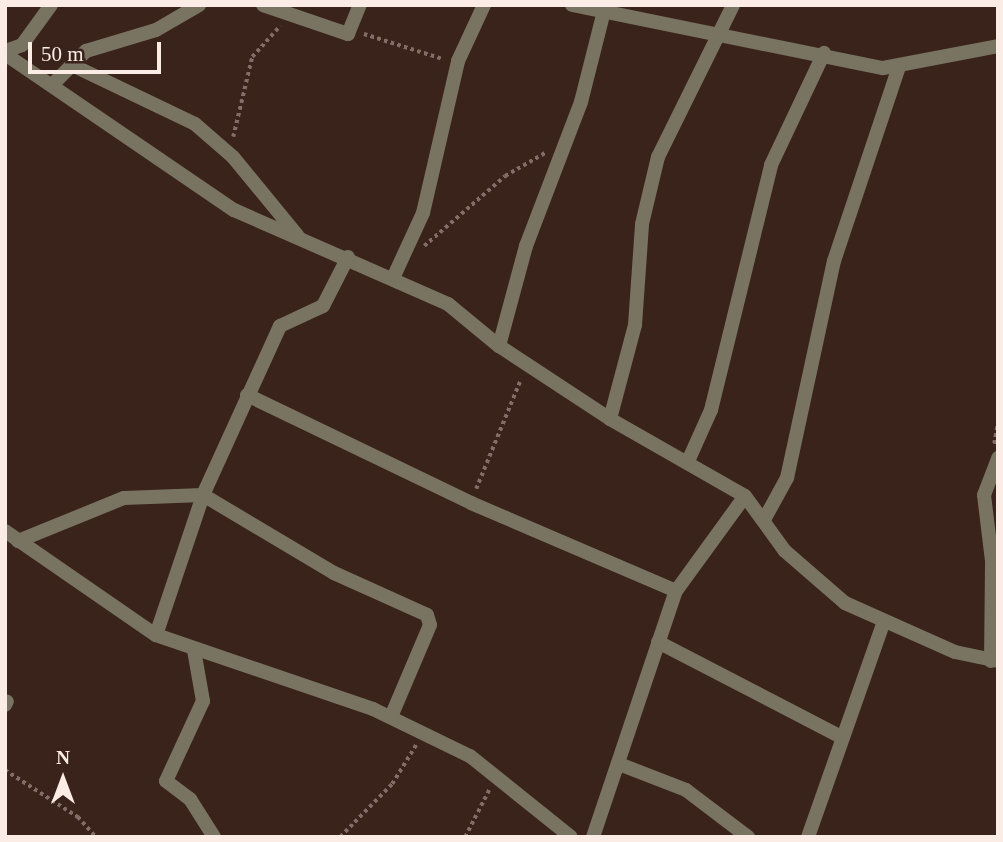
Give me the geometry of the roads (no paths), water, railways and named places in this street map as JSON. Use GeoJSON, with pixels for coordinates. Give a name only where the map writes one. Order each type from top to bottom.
{"type":"FeatureCollection","features":[{"type":"Feature","properties":{"kind":"street"},"geometry":{"type":"LineString","coordinates":[[5,53],[22,45],[51,5]]}},
{"type":"Feature","properties":{"kind":"street"},"geometry":{"type":"LineString","coordinates":[[53,84],[86,51],[156,30],[199,5]]}},
{"type":"Feature","properties":{"kind":"street"},"geometry":{"type":"LineString","coordinates":[[263,5],[338,34],[352,30],[360,5]]}},
{"type":"Feature","properties":{"kind":"street"},"geometry":{"type":"LineString","coordinates":[[394,276],[423,213],[458,61],[484,5]]}},
{"type":"Feature","properties":{"kind":"street"},"geometry":{"type":"LineString","coordinates":[[572,5],[899,67],[998,46]]}},
{"type":"Feature","properties":{"kind":"street"},"geometry":{"type":"LineString","coordinates":[[610,419],[635,325],[642,225],[658,157],[715,34],[733,5]]}},
{"type":"Feature","properties":{"kind":"street"},"geometry":{"type":"LineString","coordinates":[[499,346],[526,246],[566,143],[604,9]]}},
{"type":"Feature","properties":{"kind":"street"},"geometry":{"type":"LineString","coordinates":[[5,53],[233,210],[394,276],[474,322],[499,346],[610,419],[689,459],[745,496],[765,518],[805,573],[845,603],[884,621],[994,661],[992,561],[984,495],[998,458]]}},
{"type":"Feature","properties":{"kind":"street"},"geometry":{"type":"LineString","coordinates":[[689,459],[711,410],[771,165],[824,53]]}},
{"type":"Feature","properties":{"kind":"street"},"geometry":{"type":"LineString","coordinates":[[72,65],[195,124],[233,157],[299,237]]}},
{"type":"Feature","properties":{"kind":"street"},"geometry":{"type":"LineString","coordinates":[[765,518],[787,478],[834,261],[899,67]]}},
{"type":"Feature","properties":{"kind":"street"},"geometry":{"type":"LineString","coordinates":[[156,635],[203,495],[281,326],[323,306],[348,257]]}},
{"type":"Feature","properties":{"kind":"street"},"geometry":{"type":"LineString","coordinates":[[247,395],[471,503],[677,591]]}},
{"type":"Feature","properties":{"kind":"street"},"geometry":{"type":"LineString","coordinates":[[18,541],[124,498],[203,495],[334,573],[427,615],[430,625],[391,717]]}},
{"type":"Feature","properties":{"kind":"street"},"geometry":{"type":"LineString","coordinates":[[593,837],[677,591],[745,496]]}},
{"type":"Feature","properties":{"kind":"street"},"geometry":{"type":"LineString","coordinates":[[5,531],[156,635],[424,731],[498,773],[571,837]]}},
{"type":"Feature","properties":{"kind":"street"},"geometry":{"type":"LineString","coordinates":[[808,837],[884,621]]}},
{"type":"Feature","properties":{"kind":"street"},"geometry":{"type":"LineString","coordinates":[[658,642],[843,738]]}},
{"type":"Feature","properties":{"kind":"street"},"geometry":{"type":"LineString","coordinates":[[194,650],[202,701],[166,781],[190,799],[214,837]]}},
{"type":"Feature","properties":{"kind":"street"},"geometry":{"type":"LineString","coordinates":[[620,764],[686,790],[748,837]]}}]}
